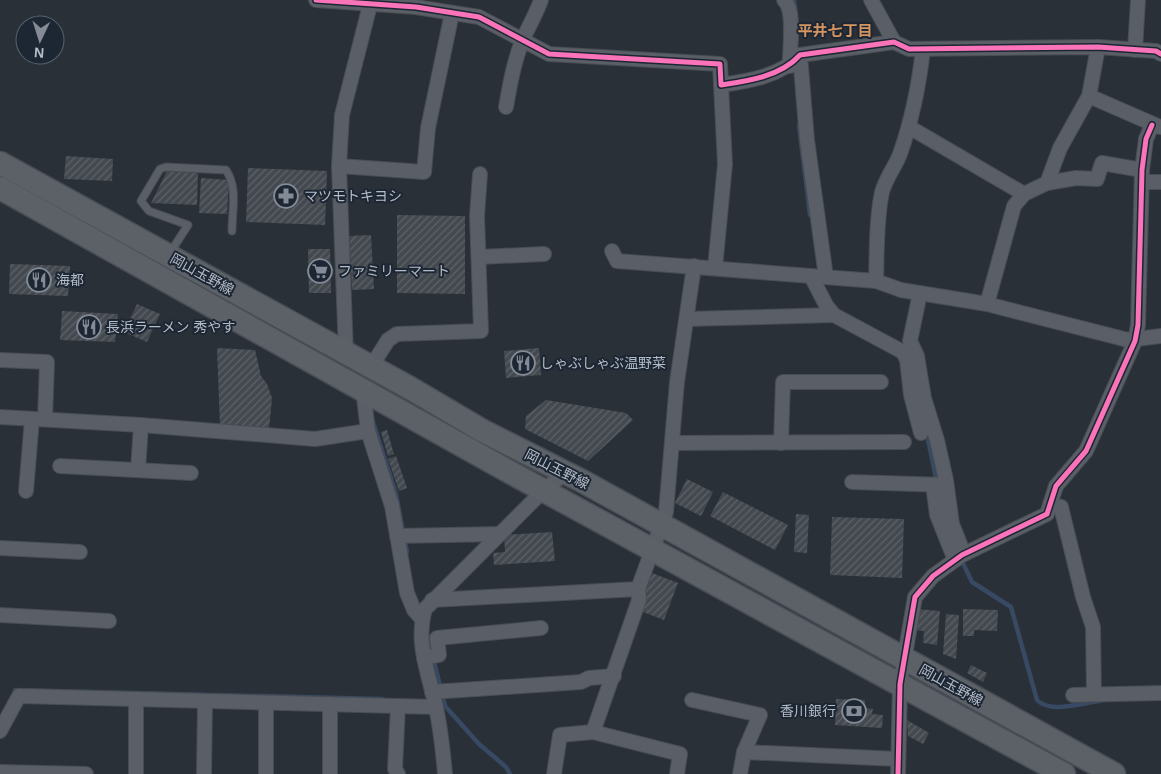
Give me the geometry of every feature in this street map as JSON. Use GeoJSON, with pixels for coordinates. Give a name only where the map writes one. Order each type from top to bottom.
{"type":"FeatureCollection","features":[{"type":"Feature","properties":{"kind":"main road","name":"岡山玉野線"},"geometry":{"type":"LineString","coordinates":[[0,163],[371,367],[483,431],[565,473],[1114,774]]}},
{"type":"Feature","properties":{"kind":"main road","name":"岡山玉野線"},"geometry":{"type":"LineString","coordinates":[[0,188],[544,490],[1064,774]]}},
{"type":"Feature","properties":{"kind":"street"},"geometry":{"type":"LineString","coordinates":[[316,0],[370,5],[416,4],[452,13],[478,16],[549,54],[720,64],[725,164],[715,268]]}},
{"type":"Feature","properties":{"kind":"street"},"geometry":{"type":"LineString","coordinates":[[506,107],[511,74],[523,39],[534,19],[541,0]]}},
{"type":"Feature","properties":{"kind":"street"},"geometry":{"type":"LineString","coordinates":[[784,0],[788,4],[791,14],[790,66]]}},
{"type":"Feature","properties":{"kind":"street"},"geometry":{"type":"LineString","coordinates":[[872,0],[894,42]]}},
{"type":"Feature","properties":{"kind":"street"},"geometry":{"type":"LineString","coordinates":[[1135,50],[1138,0]]}},
{"type":"Feature","properties":{"kind":"street"},"geometry":{"type":"LineString","coordinates":[[346,354],[339,166],[342,115],[370,5]]}},
{"type":"Feature","properties":{"kind":"street"},"geometry":{"type":"LineString","coordinates":[[339,166],[424,172],[428,128],[452,13]]}},
{"type":"Feature","properties":{"kind":"street"},"geometry":{"type":"LineString","coordinates":[[721,85],[751,80],[790,66],[800,55],[894,42],[909,49],[1098,47],[1161,54]]}},
{"type":"Feature","properties":{"kind":"street"},"geometry":{"type":"LineString","coordinates":[[1047,183],[1060,148],[1088,96],[1098,47]]}},
{"type":"Feature","properties":{"kind":"street"},"geometry":{"type":"LineString","coordinates":[[876,281],[882,193],[889,172],[898,157],[908,127],[919,81],[922,49]]}},
{"type":"Feature","properties":{"kind":"street"},"geometry":{"type":"LineString","coordinates":[[800,55],[807,140],[826,277]]}},
{"type":"Feature","properties":{"kind":"street"},"geometry":{"type":"LineString","coordinates":[[898,774],[900,684],[915,597],[933,576],[960,557],[1047,514],[1056,486],[1086,451],[1135,341],[1138,324],[1142,176],[1146,139],[1156,126],[1088,96]]}},
{"type":"Feature","properties":{"kind":"street"},"geometry":{"type":"LineString","coordinates":[[908,127],[1002,179],[1024,194]]}},
{"type":"Feature","properties":{"kind":"street"},"geometry":{"type":"LineString","coordinates":[[987,304],[1014,206],[1024,194],[1047,183],[1076,178],[1097,178],[1102,163],[1161,182]]}},
{"type":"Feature","properties":{"kind":"street"},"geometry":{"type":"LineString","coordinates":[[371,367],[388,340],[397,334],[481,331],[477,216],[480,174]]}},
{"type":"Feature","properties":{"kind":"street"},"geometry":{"type":"LineString","coordinates":[[612,251],[617,261],[876,281],[920,293],[987,304],[1135,341],[1161,336]]}},
{"type":"Feature","properties":{"kind":"street"},"geometry":{"type":"LineString","coordinates":[[479,257],[544,254]]}},
{"type":"Feature","properties":{"kind":"street"},"geometry":{"type":"LineString","coordinates":[[593,732],[639,600],[638,589],[666,512],[677,382],[694,266]]}},
{"type":"Feature","properties":{"kind":"street"},"geometry":{"type":"LineString","coordinates":[[811,276],[826,305],[834,315],[896,346],[903,352],[920,404],[939,485],[952,524],[960,557]]}},
{"type":"Feature","properties":{"kind":"street"},"geometry":{"type":"LineString","coordinates":[[920,293],[910,341],[917,356],[921,432]]}},
{"type":"Feature","properties":{"kind":"street"},"geometry":{"type":"LineString","coordinates":[[687,319],[834,315]]}},
{"type":"Feature","properties":{"kind":"street"},"geometry":{"type":"LineString","coordinates":[[0,360],[46,362],[35,422],[26,491]]}},
{"type":"Feature","properties":{"kind":"street"},"geometry":{"type":"LineString","coordinates":[[781,443],[783,382],[881,382]]}},
{"type":"Feature","properties":{"kind":"street"},"geometry":{"type":"LineString","coordinates":[[363,390],[368,432],[402,536],[407,593],[414,610],[422,619]]}},
{"type":"Feature","properties":{"kind":"street"},"geometry":{"type":"LineString","coordinates":[[0,418],[35,422],[315,439],[368,432]]}},
{"type":"Feature","properties":{"kind":"street"},"geometry":{"type":"LineString","coordinates":[[138,470],[141,429]]}},
{"type":"Feature","properties":{"kind":"street"},"geometry":{"type":"LineString","coordinates":[[672,443],[904,442]]}},
{"type":"Feature","properties":{"kind":"street"},"geometry":{"type":"LineString","coordinates":[[60,466],[191,473]]}},
{"type":"Feature","properties":{"kind":"street"},"geometry":{"type":"LineString","coordinates":[[445,774],[437,697],[429,657],[421,645],[422,619],[425,609],[544,490],[565,473]]}},
{"type":"Feature","properties":{"kind":"street"},"geometry":{"type":"LineString","coordinates":[[852,482],[939,485]]}},
{"type":"Feature","properties":{"kind":"street"},"geometry":{"type":"LineString","coordinates":[[1050,504],[1061,507],[1083,597],[1093,627],[1094,694]]}},
{"type":"Feature","properties":{"kind":"street"},"geometry":{"type":"LineString","coordinates":[[402,536],[499,534]]}},
{"type":"Feature","properties":{"kind":"street"},"geometry":{"type":"LineString","coordinates":[[0,548],[80,552]]}},
{"type":"Feature","properties":{"kind":"street"},"geometry":{"type":"LineString","coordinates":[[432,600],[638,589]]}},
{"type":"Feature","properties":{"kind":"street"},"geometry":{"type":"LineString","coordinates":[[0,615],[109,620]]}},
{"type":"Feature","properties":{"kind":"street"},"geometry":{"type":"LineString","coordinates":[[429,657],[439,655],[437,638],[541,628]]}},
{"type":"Feature","properties":{"kind":"street"},"geometry":{"type":"LineString","coordinates":[[0,730],[19,696],[398,706],[437,697],[581,682],[589,678],[614,676]]}},
{"type":"Feature","properties":{"kind":"street"},"geometry":{"type":"LineString","coordinates":[[1073,695],[1153,691],[1161,693]]}},
{"type":"Feature","properties":{"kind":"street"},"geometry":{"type":"LineString","coordinates":[[136,699],[136,774]]}},
{"type":"Feature","properties":{"kind":"street"},"geometry":{"type":"LineString","coordinates":[[692,700],[760,715],[744,752],[740,774]]}},
{"type":"Feature","properties":{"kind":"street"},"geometry":{"type":"LineString","coordinates":[[204,701],[204,774]]}},
{"type":"Feature","properties":{"kind":"street"},"geometry":{"type":"LineString","coordinates":[[266,703],[266,774]]}},
{"type":"Feature","properties":{"kind":"street"},"geometry":{"type":"LineString","coordinates":[[330,704],[330,774]]}},
{"type":"Feature","properties":{"kind":"street"},"geometry":{"type":"LineString","coordinates":[[398,706],[395,769],[398,774]]}},
{"type":"Feature","properties":{"kind":"street"},"geometry":{"type":"LineString","coordinates":[[554,774],[560,735],[593,732],[680,754],[677,774]]}},
{"type":"Feature","properties":{"kind":"street"},"geometry":{"type":"LineString","coordinates":[[744,752],[898,760]]}},
{"type":"Feature","properties":{"kind":"street"},"geometry":{"type":"LineString","coordinates":[[0,772],[86,774]]}},
{"type":"Feature","properties":{"kind":"lane"},"geometry":{"type":"LineString","coordinates":[[168,256],[188,224],[149,211],[141,201],[160,169],[166,167],[226,170],[233,185],[232,231]]}},
{"type":"Feature","properties":{"kind":"building"},"geometry":{"type":"Polygon","coordinates":[[[66,156],[113,159],[112,181],[64,179],[66,156]]]}},
{"type":"Feature","properties":{"kind":"building","name":"マツモトキヨシ"},"geometry":{"type":"Polygon","coordinates":[[[248,168],[327,171],[325,225],[246,222],[248,168]]]}},
{"type":"Feature","properties":{"kind":"building"},"geometry":{"type":"Polygon","coordinates":[[[167,171],[198,172],[197,205],[151,203],[167,171]]]}},
{"type":"Feature","properties":{"kind":"building"},"geometry":{"type":"Polygon","coordinates":[[[201,178],[229,180],[227,214],[199,213],[201,178]]]}},
{"type":"Feature","properties":{"kind":"building"},"geometry":{"type":"Polygon","coordinates":[[[397,215],[465,216],[465,294],[397,293],[397,215]]]}},
{"type":"Feature","properties":{"kind":"building"},"geometry":{"type":"Polygon","coordinates":[[[371,235],[374,289],[352,290],[349,236],[371,235]]]}},
{"type":"Feature","properties":{"kind":"building","name":"ファミリーマート"},"geometry":{"type":"Polygon","coordinates":[[[308,249],[330,249],[331,293],[309,293],[308,249]]]}},
{"type":"Feature","properties":{"kind":"building","name":"海都"},"geometry":{"type":"Polygon","coordinates":[[[10,264],[70,266],[68,296],[9,294],[10,264]]]}},
{"type":"Feature","properties":{"kind":"building"},"geometry":{"type":"Polygon","coordinates":[[[137,304],[160,314],[147,342],[124,332],[137,304]]]}},
{"type":"Feature","properties":{"kind":"building","name":"長浜ラーメン 秀やす"},"geometry":{"type":"Polygon","coordinates":[[[62,311],[118,314],[115,342],[60,340],[62,311]]]}},
{"type":"Feature","properties":{"kind":"building"},"geometry":{"type":"Polygon","coordinates":[[[217,348],[255,350],[261,376],[267,384],[272,398],[269,429],[220,426],[217,348]]]}},
{"type":"Feature","properties":{"kind":"building","name":"しゃぶしゃぶ温野菜"},"geometry":{"type":"Polygon","coordinates":[[[539,348],[541,375],[506,378],[504,351],[539,348]]]}},
{"type":"Feature","properties":{"kind":"building"},"geometry":{"type":"Polygon","coordinates":[[[546,400],[626,413],[633,420],[588,461],[525,429],[526,416],[546,400]]]}},
{"type":"Feature","properties":{"kind":"building"},"geometry":{"type":"Polygon","coordinates":[[[387,430],[394,454],[388,456],[381,432],[387,430]]]}},
{"type":"Feature","properties":{"kind":"building"},"geometry":{"type":"Polygon","coordinates":[[[396,456],[407,488],[399,491],[388,459],[396,456]]]}},
{"type":"Feature","properties":{"kind":"building"},"geometry":{"type":"Polygon","coordinates":[[[687,479],[713,492],[701,516],[675,503],[687,479]]]}},
{"type":"Feature","properties":{"kind":"building"},"geometry":{"type":"Polygon","coordinates":[[[723,492],[788,525],[775,550],[710,516],[723,492]]]}},
{"type":"Feature","properties":{"kind":"building"},"geometry":{"type":"Polygon","coordinates":[[[796,514],[809,515],[807,553],[794,552],[796,514]]]}},
{"type":"Feature","properties":{"kind":"building"},"geometry":{"type":"Polygon","coordinates":[[[832,517],[904,519],[902,578],[830,575],[832,517]]]}},
{"type":"Feature","properties":{"kind":"building"},"geometry":{"type":"Polygon","coordinates":[[[552,532],[555,561],[494,565],[493,553],[505,552],[504,535],[552,532]]]}},
{"type":"Feature","properties":{"kind":"building"},"geometry":{"type":"Polygon","coordinates":[[[652,573],[678,583],[664,620],[638,610],[652,573]]]}},
{"type":"Feature","properties":{"kind":"building"},"geometry":{"type":"Polygon","coordinates":[[[917,609],[940,611],[937,645],[923,643],[924,631],[915,630],[917,609]]]}},
{"type":"Feature","properties":{"kind":"building"},"geometry":{"type":"Polygon","coordinates":[[[963,609],[998,610],[997,631],[974,630],[974,636],[963,636],[963,609]]]}},
{"type":"Feature","properties":{"kind":"building"},"geometry":{"type":"Polygon","coordinates":[[[946,614],[959,615],[956,659],[943,654],[946,614]]]}},
{"type":"Feature","properties":{"kind":"building"},"geometry":{"type":"Polygon","coordinates":[[[971,665],[987,673],[983,682],[967,673],[971,665]]]}},
{"type":"Feature","properties":{"kind":"building","name":"香川銀行"},"geometry":{"type":"Polygon","coordinates":[[[836,699],[865,700],[864,708],[873,709],[872,714],[883,715],[882,728],[835,725],[836,699]]]}},
{"type":"Feature","properties":{"kind":"building"},"geometry":{"type":"Polygon","coordinates":[[[907,720],[929,733],[923,744],[908,736],[907,720]]]}},
{"type":"Feature","properties":{"kind":"waterway"},"geometry":{"type":"LineString","coordinates":[[794,0],[796,15]]}},
{"type":"Feature","properties":{"kind":"waterway"},"geometry":{"type":"LineString","coordinates":[[799,126],[810,215]]}},
{"type":"Feature","properties":{"kind":"waterway"},"geometry":{"type":"LineString","coordinates":[[372,419],[396,494],[407,552]]}},
{"type":"Feature","properties":{"kind":"waterway"},"geometry":{"type":"LineString","coordinates":[[926,430],[937,483]]}},
{"type":"Feature","properties":{"kind":"waterway"},"geometry":{"type":"LineString","coordinates":[[961,559],[972,582],[1011,607],[1037,700],[1043,704],[1058,707],[1100,701]]}},
{"type":"Feature","properties":{"kind":"waterway"},"geometry":{"type":"LineString","coordinates":[[428,637],[445,706],[479,744],[506,767],[510,774]]}},
{"type":"Feature","properties":{"kind":"waterway"},"geometry":{"type":"LineString","coordinates":[[15,690],[382,699]]}},
{"type":"Feature","properties":{"kind":"cycle path"},"geometry":{"type":"LineString","coordinates":[[316,0],[416,7],[479,17],[549,54],[720,64],[721,85],[774,73],[784,68],[800,55],[894,42],[909,49],[1098,47],[1156,51],[1161,54]]}},
{"type":"Feature","properties":{"kind":"cycle path"},"geometry":{"type":"LineString","coordinates":[[898,774],[900,684],[915,597],[933,576],[962,555],[1047,514],[1056,486],[1086,451],[1135,341],[1138,325],[1142,170],[1146,139],[1152,125]]}},
{"type":"Feature","properties":{"kind":"place","name":"マツモトキヨシ"},"geometry":{"type":"Point","coordinates":[286,196]}},
{"type":"Feature","properties":{"kind":"place","name":"ファミリーマート"},"geometry":{"type":"Point","coordinates":[320,271]}},
{"type":"Feature","properties":{"kind":"place","name":"海都"},"geometry":{"type":"Point","coordinates":[39,280]}},
{"type":"Feature","properties":{"kind":"place","name":"長浜ラーメン 秀やす"},"geometry":{"type":"Point","coordinates":[89,327]}},
{"type":"Feature","properties":{"kind":"place","name":"しゃぶしゃぶ温野菜"},"geometry":{"type":"Point","coordinates":[523,363]}},
{"type":"Feature","properties":{"kind":"place","name":"香川銀行"},"geometry":{"type":"Point","coordinates":[854,711]}},
{"type":"Feature","properties":{"kind":"district","name":"平井七丁目"},"geometry":{"type":"Point","coordinates":[835,31]}}]}
